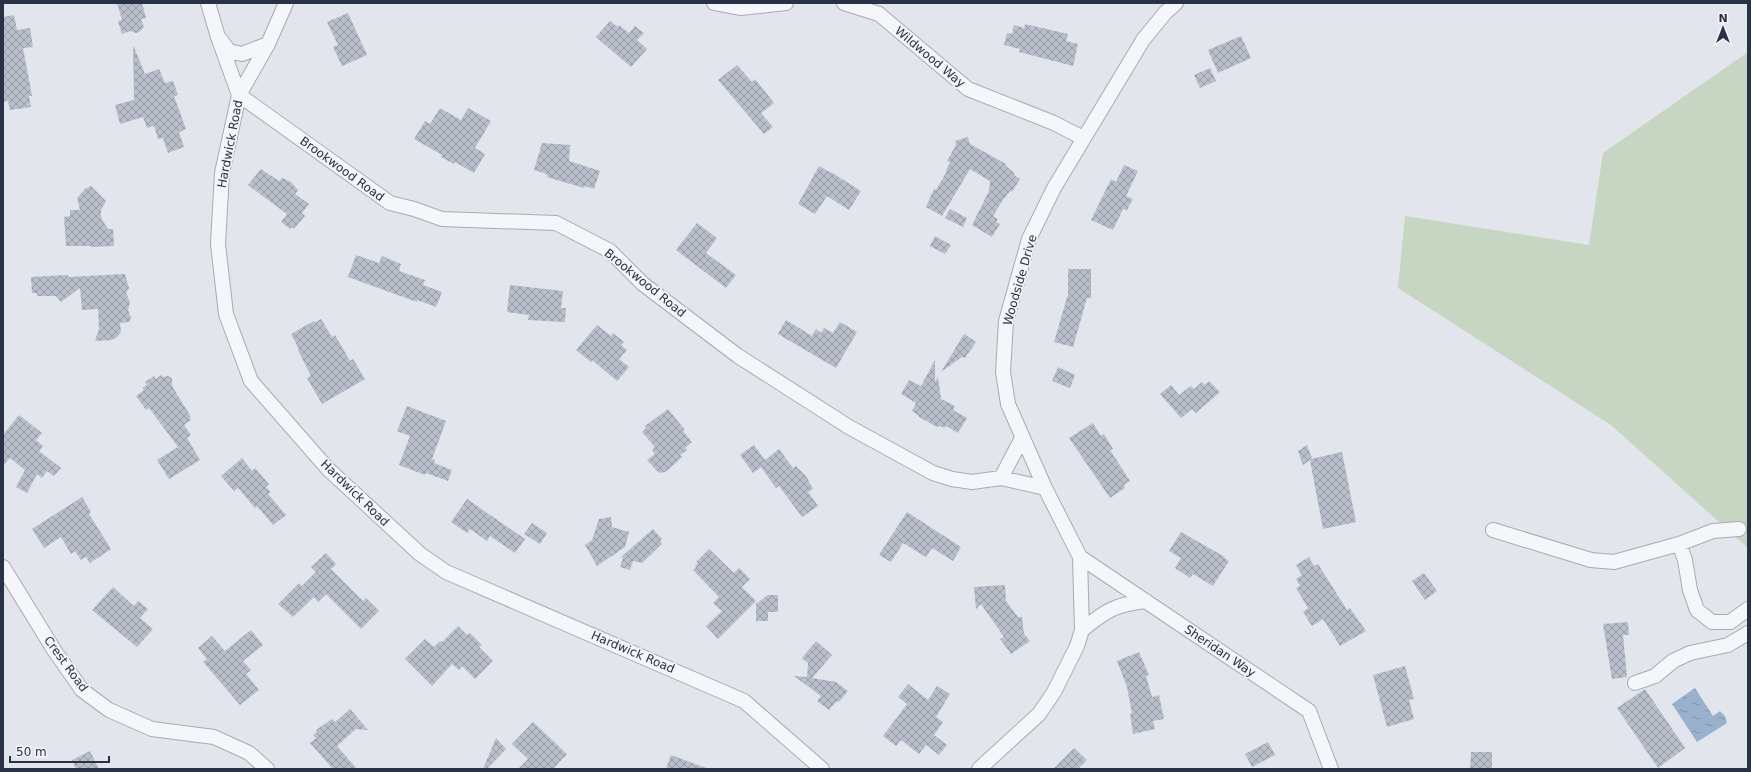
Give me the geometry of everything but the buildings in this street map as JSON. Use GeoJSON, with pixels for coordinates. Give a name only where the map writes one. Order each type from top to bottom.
{"type":"FeatureCollection","features":[{"type":"Feature","properties":{"kind":"street"},"geometry":{"type":"LineString","coordinates":[[208,3],[218,37],[239,95]]}},
{"type":"Feature","properties":{"kind":"street","name":"Hardwick Road"},"geometry":{"type":"LineString","coordinates":[[286,3],[268,44],[239,95],[222,173],[218,244],[226,314],[251,381],[328,469],[420,554],[446,572],[744,700],[822,769]]}},
{"type":"Feature","properties":{"kind":"street"},"geometry":{"type":"LineString","coordinates":[[714,3],[740,8],[786,3]]}},
{"type":"Feature","properties":{"kind":"street","name":"Wildwood Way"},"geometry":{"type":"LineString","coordinates":[[844,3],[879,14],[968,89],[1054,123],[1083,138]]}},
{"type":"Feature","properties":{"kind":"street","name":"Woodside Drive"},"geometry":{"type":"LineString","coordinates":[[979,769],[1039,714],[1054,692],[1077,646],[1082,630],[1080,556],[1045,488],[1008,404],[1004,378],[1006,321],[1029,239],[1054,188],[1142,40],[1165,13],[1176,3]]}},
{"type":"Feature","properties":{"kind":"street"},"geometry":{"type":"LineString","coordinates":[[218,37],[229,51],[242,54],[268,44]]}},
{"type":"Feature","properties":{"kind":"street","name":"Brookwood Road"},"geometry":{"type":"LineString","coordinates":[[239,95],[390,203],[414,209],[442,219],[556,224],[610,251],[643,284],[738,356],[849,427],[933,473],[952,479],[972,482],[1001,478],[1045,488]]}},
{"type":"Feature","properties":{"kind":"street"},"geometry":{"type":"LineString","coordinates":[[1001,478],[1022,438]]}},
{"type":"Feature","properties":{"kind":"street"},"geometry":{"type":"LineString","coordinates":[[1494,530],[1591,560],[1614,562],[1679,544],[1713,531],[1739,529]]}},
{"type":"Feature","properties":{"kind":"street"},"geometry":{"type":"LineString","coordinates":[[1679,544],[1685,560],[1690,590],[1697,610],[1712,622],[1730,622],[1744,612],[1748,630]]}},
{"type":"Feature","properties":{"kind":"street","name":"Sheridan Way"},"geometry":{"type":"LineString","coordinates":[[1080,556],[1308,711],[1331,769]]}},
{"type":"Feature","properties":{"kind":"street","name":"Crest Road"},"geometry":{"type":"LineString","coordinates":[[3,567],[54,650],[82,690],[109,710],[152,729],[214,738],[249,753],[267,769]]}},
{"type":"Feature","properties":{"kind":"street"},"geometry":{"type":"LineString","coordinates":[[1082,630],[1104,612],[1126,603],[1146,601]]}},
{"type":"Feature","properties":{"kind":"street"},"geometry":{"type":"LineString","coordinates":[[1635,683],[1655,676],[1673,661],[1690,653],[1728,645],[1748,633]]}},
{"type":"Feature","properties":{"kind":"green space"},"geometry":{"type":"Polygon","coordinates":[[[1748,52],[1748,548],[1611,425],[1398,288],[1405,216],[1589,245],[1603,153],[1748,52]]]}},
{"type":"Feature","properties":{"kind":"water"},"geometry":{"type":"Polygon","coordinates":[[[1695,688],[1713,716],[1720,711],[1725,716],[1727,723],[1697,742],[1672,704],[1695,688]]]}}]}
